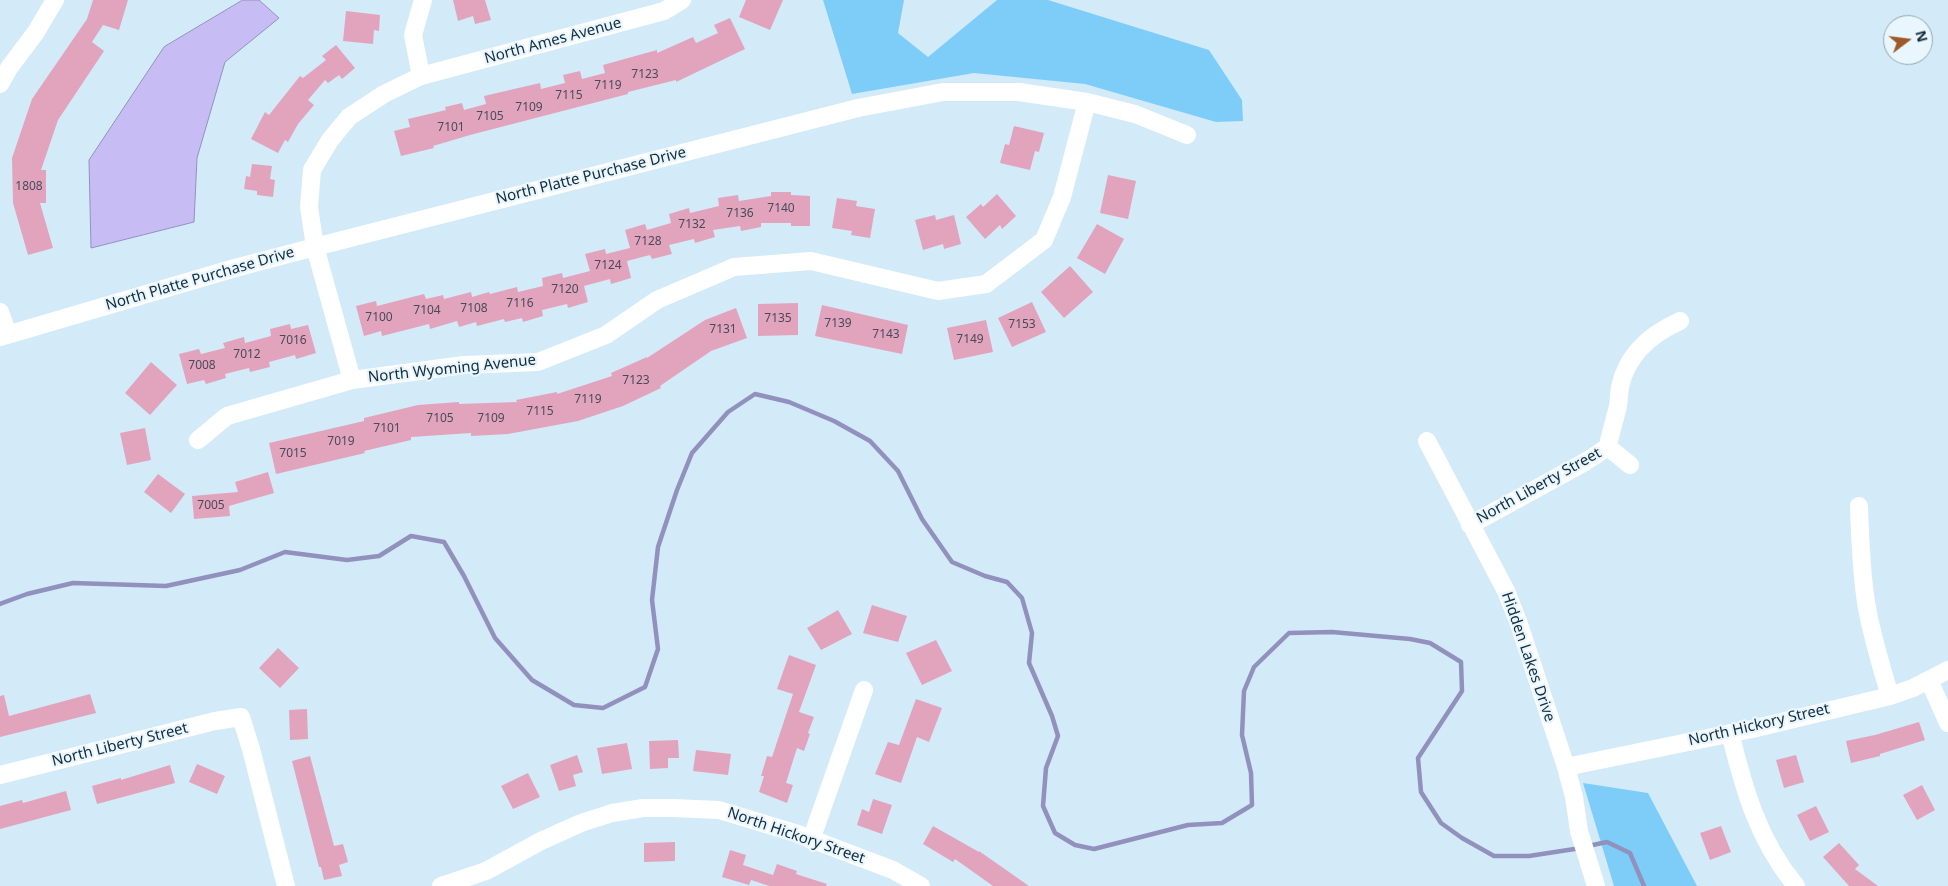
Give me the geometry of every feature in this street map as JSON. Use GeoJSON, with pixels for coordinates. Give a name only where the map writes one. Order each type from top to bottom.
{"type":"FeatureCollection","features":[{"type":"Feature","properties":{"kind":"street"},"geometry":{"type":"LineString","coordinates":[[0,84],[9,68],[36,32],[55,0]]}},
{"type":"Feature","properties":{"kind":"street"},"geometry":{"type":"LineString","coordinates":[[421,76],[413,35],[424,0]]}},
{"type":"Feature","properties":{"kind":"street","name":"North Ames Avenue"},"geometry":{"type":"LineString","coordinates":[[352,380],[315,247],[309,207],[312,170],[330,140],[349,117],[384,94],[421,76],[664,11],[682,0]]}},
{"type":"Feature","properties":{"kind":"street","name":"North Platte Purchase Drive"},"geometry":{"type":"LineString","coordinates":[[4,336],[235,268],[315,247],[858,108],[942,92],[1018,92],[1086,102],[1135,114],[1187,135]]}},
{"type":"Feature","properties":{"kind":"street","name":"North Wyoming Avenue"},"geometry":{"type":"LineString","coordinates":[[198,440],[227,416],[352,380],[464,365],[538,362],[606,335],[657,300],[734,267],[812,261],[938,291],[986,284],[1044,240],[1062,197],[1086,102]]}},
{"type":"Feature","properties":{"kind":"street"},"geometry":{"type":"LineString","coordinates":[[0,312],[4,336]]}},
{"type":"Feature","properties":{"kind":"street","name":"North Liberty Street"},"geometry":{"type":"LineString","coordinates":[[1470,525],[1585,462],[1608,447],[1618,404],[1620,385],[1626,368],[1636,352],[1648,339],[1663,328],[1680,321]]}},
{"type":"Feature","properties":{"kind":"street","name":"Hidden Lakes Drive"},"geometry":{"type":"LineString","coordinates":[[1427,441],[1506,591],[1519,624],[1566,767],[1574,797],[1578,831],[1596,886]]}},
{"type":"Feature","properties":{"kind":"street","name":"North Liberty Street"},"geometry":{"type":"LineString","coordinates":[[1608,447],[1630,465]]}},
{"type":"Feature","properties":{"kind":"street"},"geometry":{"type":"LineString","coordinates":[[1859,506],[1861,568],[1866,604],[1873,639],[1890,696]]}},
{"type":"Feature","properties":{"kind":"street","name":"North Hickory Street"},"geometry":{"type":"LineString","coordinates":[[1566,767],[1730,733],[1890,696],[1948,670]]}},
{"type":"Feature","properties":{"kind":"street"},"geometry":{"type":"LineString","coordinates":[[1929,680],[1948,723]]}},
{"type":"Feature","properties":{"kind":"street"},"geometry":{"type":"LineString","coordinates":[[812,840],[864,690]]}},
{"type":"Feature","properties":{"kind":"street","name":"North Liberty Street"},"geometry":{"type":"LineString","coordinates":[[0,775],[241,717],[286,886]]}},
{"type":"Feature","properties":{"kind":"street"},"geometry":{"type":"LineString","coordinates":[[1730,733],[1745,793],[1757,823],[1772,852],[1796,886]]}},
{"type":"Feature","properties":{"kind":"street","name":"North Hickory Street"},"geometry":{"type":"LineString","coordinates":[[441,886],[486,871],[541,841],[581,823],[612,813],[643,808],[719,810],[795,833],[893,870],[921,886]]}},
{"type":"Feature","properties":{"kind":"shaded area"},"geometry":{"type":"Polygon","coordinates":[[[243,0],[259,0],[279,18],[225,62],[197,158],[194,222],[91,248],[89,160],[164,47],[243,0]]]}},
{"type":"Feature","properties":{"kind":"shaded area"},"geometry":{"type":"Polygon","coordinates":[[[823,0],[904,0],[898,33],[928,57],[997,0],[1048,0],[1209,50],[1242,100],[1243,121],[1216,122],[1085,84],[974,73],[852,94],[823,0]]]}},
{"type":"Feature","properties":{"kind":"shaded area"},"geometry":{"type":"Polygon","coordinates":[[[1583,783],[1648,793],[1697,886],[1614,886],[1583,783]]]}},
{"type":"Feature","properties":{"kind":"building"},"geometry":{"type":"Polygon","coordinates":[[[93,0],[128,0],[119,30],[103,25],[92,42],[104,51],[58,120],[41,170],[46,170],[46,203],[40,203],[53,248],[28,255],[13,203],[12,158],[32,99],[87,19],[93,0]]]}},
{"type":"Feature","properties":{"kind":"building"},"geometry":{"type":"Polygon","coordinates":[[[453,0],[485,0],[491,20],[475,24],[473,16],[458,21],[453,0]]]}},
{"type":"Feature","properties":{"kind":"building"},"geometry":{"type":"Polygon","coordinates":[[[746,0],[783,0],[770,30],[739,17],[746,0]]]}},
{"type":"Feature","properties":{"kind":"building"},"geometry":{"type":"Polygon","coordinates":[[[346,11],[380,15],[379,31],[374,30],[373,44],[343,41],[346,11]]]}},
{"type":"Feature","properties":{"kind":"building"},"geometry":{"type":"Polygon","coordinates":[[[730,18],[745,49],[676,82],[676,80],[628,92],[628,94],[470,135],[433,146],[434,148],[401,156],[394,131],[410,127],[408,119],[446,110],[445,107],[462,103],[464,110],[486,104],[484,96],[540,83],[541,89],[565,83],[563,75],[580,71],[582,79],[605,73],[603,65],[657,50],[657,53],[693,37],[696,43],[718,33],[714,25],[730,18]]]}},
{"type":"Feature","properties":{"kind":"building"},"geometry":{"type":"Polygon","coordinates":[[[336,45],[355,68],[342,79],[339,75],[328,83],[325,80],[308,100],[314,105],[298,124],[288,142],[285,140],[278,153],[251,139],[265,112],[269,115],[300,76],[303,78],[326,60],[322,56],[336,45]]]}},
{"type":"Feature","properties":{"kind":"building"},"geometry":{"type":"Polygon","coordinates":[[[1014,126],[1044,133],[1039,152],[1035,151],[1030,170],[1000,163],[1005,144],[1009,145],[1014,126]]]}},
{"type":"Feature","properties":{"kind":"building"},"geometry":{"type":"Polygon","coordinates":[[[252,164],[272,166],[270,179],[275,180],[273,197],[257,195],[257,191],[244,189],[246,176],[250,177],[252,164]]]}},
{"type":"Feature","properties":{"kind":"building"},"geometry":{"type":"Polygon","coordinates":[[[1108,175],[1136,181],[1128,219],[1100,213],[1108,175]]]}},
{"type":"Feature","properties":{"kind":"building"},"geometry":{"type":"Polygon","coordinates":[[[771,192],[791,192],[791,195],[810,196],[810,226],[791,226],[791,223],[761,223],[761,227],[741,231],[740,226],[713,230],[715,237],[695,243],[694,239],[669,245],[672,254],[652,259],[650,255],[627,261],[631,278],[611,284],[610,279],[584,286],[588,302],[568,308],[567,304],[542,310],[543,316],[523,322],[522,318],[505,322],[504,319],[477,326],[476,322],[459,327],[457,321],[430,329],[429,324],[382,336],[381,331],[364,336],[356,306],[376,301],[377,306],[424,294],[426,299],[443,295],[444,299],[471,292],[472,297],[517,287],[518,292],[543,286],[542,278],[562,273],[563,278],[590,271],[585,254],[605,249],[606,254],[630,248],[625,230],[645,224],[647,230],[671,223],[669,214],[689,208],[690,213],[719,206],[718,198],[738,195],[739,201],[771,196],[771,192]]]}},
{"type":"Feature","properties":{"kind":"building"},"geometry":{"type":"Polygon","coordinates":[[[997,194],[1016,216],[1002,229],[1000,225],[985,239],[966,217],[981,204],[983,207],[997,194]]]}},
{"type":"Feature","properties":{"kind":"building"},"geometry":{"type":"Polygon","coordinates":[[[837,198],[857,201],[856,206],[875,209],[870,238],[851,235],[852,231],[832,228],[837,198]]]}},
{"type":"Feature","properties":{"kind":"building"},"geometry":{"type":"Polygon","coordinates":[[[935,215],[936,220],[954,215],[961,244],[944,249],[943,244],[923,250],[915,220],[935,215]]]}},
{"type":"Feature","properties":{"kind":"building"},"geometry":{"type":"Polygon","coordinates":[[[1097,224],[1124,239],[1105,274],[1077,258],[1097,224]]]}},
{"type":"Feature","properties":{"kind":"building"},"geometry":{"type":"Polygon","coordinates":[[[1070,266],[1093,292],[1064,318],[1041,292],[1070,266]]]}},
{"type":"Feature","properties":{"kind":"building"},"geometry":{"type":"Polygon","coordinates":[[[1032,302],[1046,332],[1012,347],[998,318],[1032,302]]]}},
{"type":"Feature","properties":{"kind":"building"},"geometry":{"type":"Polygon","coordinates":[[[798,303],[798,335],[758,336],[758,304],[798,303]]]}},
{"type":"Feature","properties":{"kind":"building"},"geometry":{"type":"Polygon","coordinates":[[[822,305],[908,325],[902,354],[815,336],[822,305]]]}},
{"type":"Feature","properties":{"kind":"building"},"geometry":{"type":"Polygon","coordinates":[[[736,308],[747,338],[711,351],[660,386],[661,388],[623,406],[578,421],[508,434],[471,436],[471,433],[411,437],[411,440],[364,451],[365,453],[276,474],[269,443],[364,421],[364,418],[418,405],[459,402],[459,404],[517,402],[516,400],[557,392],[557,394],[612,376],[611,373],[647,358],[705,320],[736,308]]]}},
{"type":"Feature","properties":{"kind":"building"},"geometry":{"type":"Polygon","coordinates":[[[986,320],[993,352],[954,360],[947,328],[986,320]]]}},
{"type":"Feature","properties":{"kind":"building"},"geometry":{"type":"Polygon","coordinates":[[[290,324],[291,329],[308,325],[316,353],[296,359],[295,355],[269,362],[270,367],[250,372],[249,368],[225,374],[226,378],[206,384],[204,380],[187,384],[179,354],[199,349],[201,354],[225,348],[223,343],[244,337],[245,343],[271,336],[270,329],[290,324]]]}},
{"type":"Feature","properties":{"kind":"building"},"geometry":{"type":"Polygon","coordinates":[[[151,362],[177,385],[150,415],[125,393],[151,362]]]}},
{"type":"Feature","properties":{"kind":"building"},"geometry":{"type":"Polygon","coordinates":[[[145,428],[151,460],[127,465],[120,433],[145,428]]]}},
{"type":"Feature","properties":{"kind":"building"},"geometry":{"type":"Polygon","coordinates":[[[268,472],[274,493],[229,506],[230,516],[194,519],[192,496],[238,492],[235,482],[268,472]]]}},
{"type":"Feature","properties":{"kind":"building"},"geometry":{"type":"Polygon","coordinates":[[[158,474],[185,494],[171,513],[144,492],[158,474]]]}},
{"type":"Feature","properties":{"kind":"building"},"geometry":{"type":"Polygon","coordinates":[[[872,605],[907,616],[898,642],[863,633],[872,605]]]}},
{"type":"Feature","properties":{"kind":"building"},"geometry":{"type":"Polygon","coordinates":[[[838,610],[852,634],[821,650],[807,628],[838,610]]]}},
{"type":"Feature","properties":{"kind":"building"},"geometry":{"type":"Polygon","coordinates":[[[936,640],[952,671],[922,685],[906,653],[936,640]]]}},
{"type":"Feature","properties":{"kind":"building"},"geometry":{"type":"Polygon","coordinates":[[[278,648],[299,668],[280,688],[259,668],[278,648]]]}},
{"type":"Feature","properties":{"kind":"building"},"geometry":{"type":"Polygon","coordinates":[[[789,655],[816,665],[799,712],[814,717],[804,751],[797,748],[786,783],[793,785],[787,803],[759,792],[764,776],[761,776],[767,756],[772,757],[793,694],[777,689],[789,655]]]}},
{"type":"Feature","properties":{"kind":"building"},"geometry":{"type":"Polygon","coordinates":[[[90,694],[96,713],[0,737],[0,696],[4,695],[9,716],[90,694]]]}},
{"type":"Feature","properties":{"kind":"building"},"geometry":{"type":"Polygon","coordinates":[[[916,699],[942,708],[929,742],[917,737],[901,783],[875,774],[888,742],[899,745],[916,699]]]}},
{"type":"Feature","properties":{"kind":"building"},"geometry":{"type":"Polygon","coordinates":[[[307,709],[308,739],[290,740],[289,710],[307,709]]]}},
{"type":"Feature","properties":{"kind":"building"},"geometry":{"type":"Polygon","coordinates":[[[1919,722],[1925,740],[1880,754],[1880,756],[1851,763],[1846,741],[1919,722]]]}},
{"type":"Feature","properties":{"kind":"building"},"geometry":{"type":"Polygon","coordinates":[[[678,740],[679,758],[668,758],[668,768],[650,769],[649,741],[678,740]]]}},
{"type":"Feature","properties":{"kind":"building"},"geometry":{"type":"Polygon","coordinates":[[[627,743],[632,769],[602,774],[597,748],[627,743]]]}},
{"type":"Feature","properties":{"kind":"building"},"geometry":{"type":"Polygon","coordinates":[[[696,750],[731,754],[728,775],[693,771],[696,750]]]}},
{"type":"Feature","properties":{"kind":"building"},"geometry":{"type":"Polygon","coordinates":[[[577,755],[583,772],[573,775],[576,786],[559,791],[550,765],[577,755]]]}},
{"type":"Feature","properties":{"kind":"building"},"geometry":{"type":"Polygon","coordinates":[[[1796,755],[1804,782],[1784,788],[1776,760],[1796,755]]]}},
{"type":"Feature","properties":{"kind":"building"},"geometry":{"type":"Polygon","coordinates":[[[310,756],[334,846],[343,844],[348,862],[339,865],[342,876],[324,880],[292,761],[310,756]]]}},
{"type":"Feature","properties":{"kind":"building"},"geometry":{"type":"Polygon","coordinates":[[[197,764],[225,776],[217,794],[189,782],[197,764]]]}},
{"type":"Feature","properties":{"kind":"building"},"geometry":{"type":"Polygon","coordinates":[[[170,765],[175,783],[97,804],[92,786],[121,778],[121,780],[170,765]]]}},
{"type":"Feature","properties":{"kind":"building"},"geometry":{"type":"Polygon","coordinates":[[[528,773],[540,797],[513,809],[501,786],[528,773]]]}},
{"type":"Feature","properties":{"kind":"building"},"geometry":{"type":"Polygon","coordinates":[[[1922,785],[1935,810],[1917,820],[1903,795],[1922,785]]]}},
{"type":"Feature","properties":{"kind":"building"},"geometry":{"type":"Polygon","coordinates":[[[66,791],[71,810],[0,829],[0,806],[22,800],[23,803],[66,791]]]}},
{"type":"Feature","properties":{"kind":"building"},"geometry":{"type":"Polygon","coordinates":[[[873,799],[892,805],[882,834],[857,825],[862,809],[869,812],[873,799]]]}},
{"type":"Feature","properties":{"kind":"building"},"geometry":{"type":"Polygon","coordinates":[[[1816,806],[1829,832],[1810,841],[1797,815],[1816,806]]]}},
{"type":"Feature","properties":{"kind":"building"},"geometry":{"type":"Polygon","coordinates":[[[933,826],[979,851],[1029,886],[993,886],[955,859],[953,862],[923,844],[933,826]]]}},
{"type":"Feature","properties":{"kind":"building"},"geometry":{"type":"Polygon","coordinates":[[[1721,826],[1731,852],[1710,860],[1700,833],[1721,826]]]}},
{"type":"Feature","properties":{"kind":"building"},"geometry":{"type":"Polygon","coordinates":[[[675,842],[675,861],[644,862],[644,843],[675,842]]]}},
{"type":"Feature","properties":{"kind":"building"},"geometry":{"type":"Polygon","coordinates":[[[1839,843],[1859,865],[1855,869],[1878,886],[1849,886],[1823,857],[1839,843]]]}},
{"type":"Feature","properties":{"kind":"building"},"geometry":{"type":"Polygon","coordinates":[[[730,850],[746,855],[743,865],[773,875],[777,864],[797,871],[796,874],[827,884],[826,886],[769,886],[751,880],[749,885],[722,877],[730,850]]]}},
{"type":"Feature","properties":{"kind":"waterway"},"geometry":{"type":"LineString","coordinates":[[0,604],[27,594],[73,583],[166,586],[240,570],[285,552],[347,560],[379,556],[411,536],[444,542],[464,576],[495,638],[532,680],[574,705],[603,708],[645,687],[658,649],[652,600],[658,547],[677,490],[692,453],[728,412],[755,394],[789,402],[834,421],[870,441],[898,471],[922,519],[952,562],[985,576],[1007,582],[1022,598],[1032,633],[1029,663],[1052,716],[1058,736],[1046,768],[1043,806],[1055,833],[1075,845],[1094,849],[1188,825],[1222,823],[1252,805],[1251,773],[1242,735],[1244,691],[1254,667],[1289,633],[1332,632],[1410,639],[1430,643],[1461,662],[1462,691],[1418,758],[1421,792],[1441,823],[1462,838],[1494,856],[1529,856],[1581,848]]}},
{"type":"Feature","properties":{"kind":"waterway"},"geometry":{"type":"LineString","coordinates":[[1588,846],[1607,842],[1630,853],[1644,886]]}}]}
